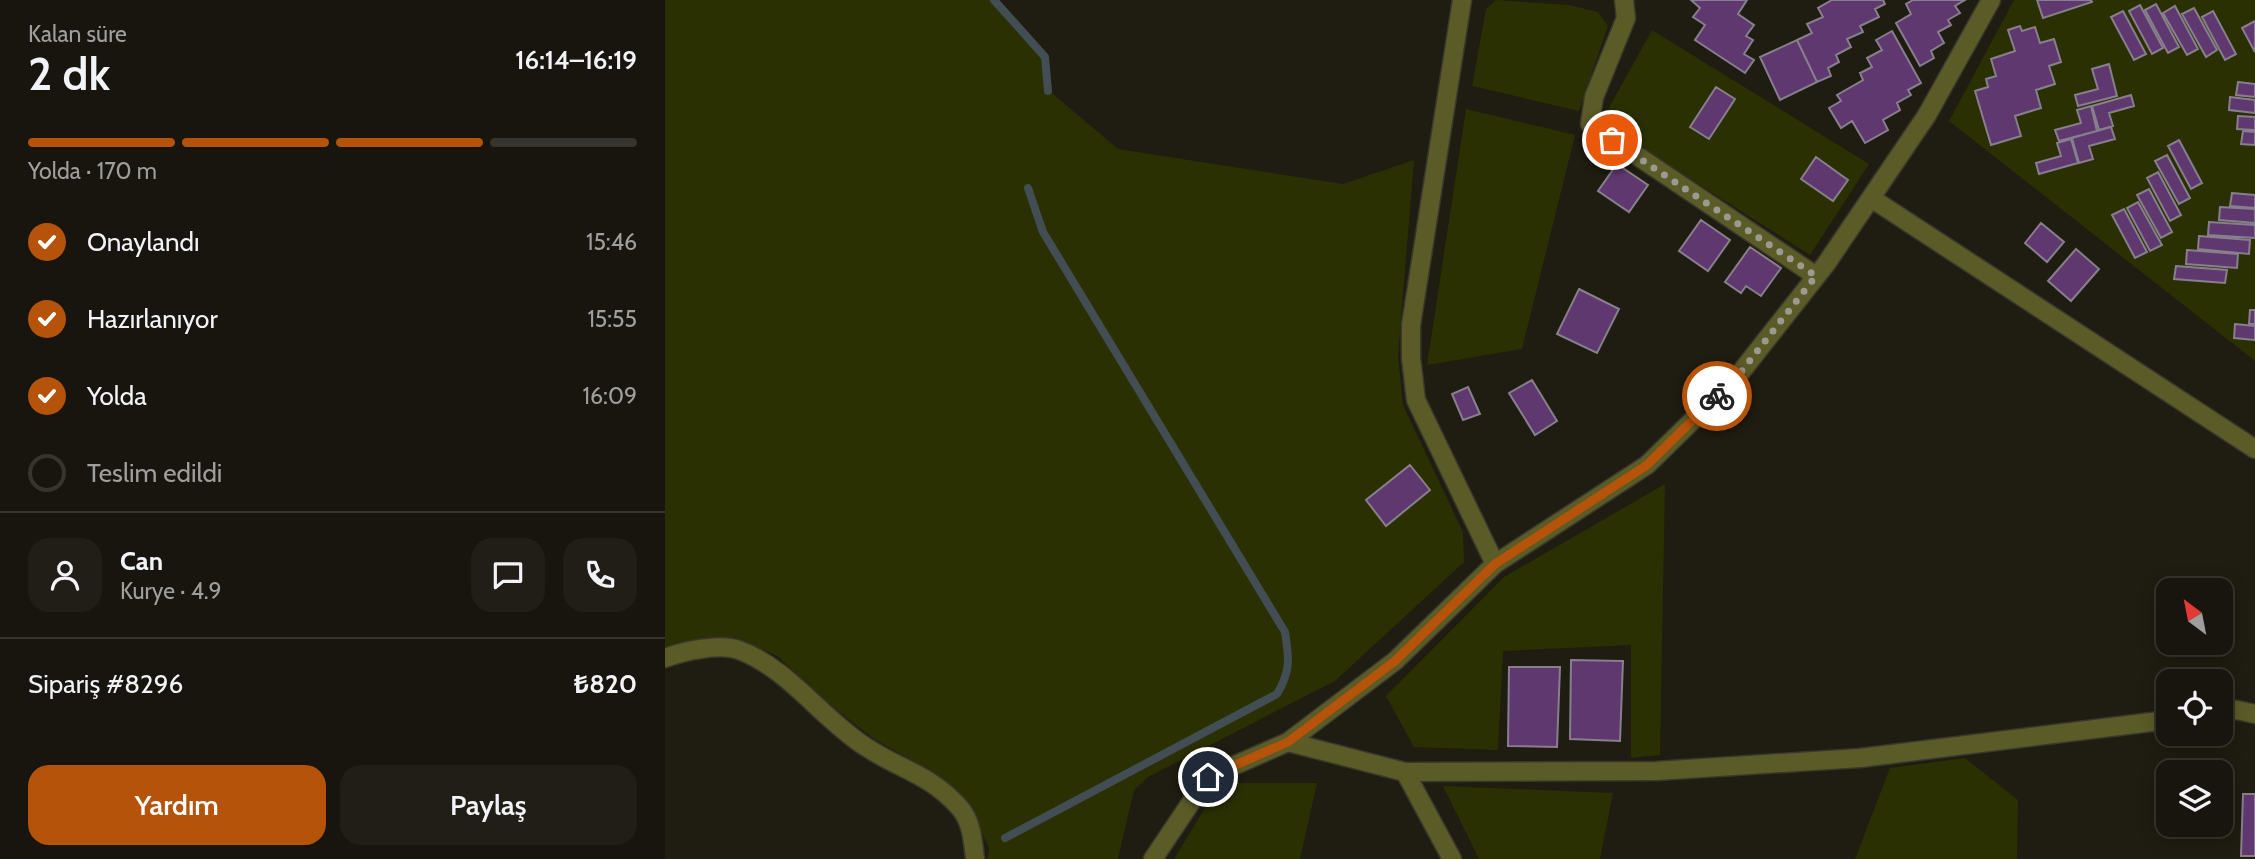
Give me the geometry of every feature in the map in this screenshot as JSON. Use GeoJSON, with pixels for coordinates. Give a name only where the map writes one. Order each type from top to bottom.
{"type":"FeatureCollection","features":[{"type":"Feature","properties":{"kind":"street"},"geometry":{"type":"LineString","coordinates":[[1462,0],[1411,325],[1411,358],[1416,400],[1495,564]]}},
{"type":"Feature","properties":{"kind":"street"},"geometry":{"type":"LineString","coordinates":[[1624,0],[1626,18],[1594,97],[1590,124],[1816,276]]}},
{"type":"Feature","properties":{"kind":"street"},"geometry":{"type":"LineString","coordinates":[[1153,859],[1208,777],[1288,742],[1395,661],[1495,564],[1647,465],[1737,377],[1816,276],[1927,116],[1991,0]]}},
{"type":"Feature","properties":{"kind":"street"},"geometry":{"type":"LineString","coordinates":[[1871,198],[2255,449]]}},
{"type":"Feature","properties":{"kind":"street"},"geometry":{"type":"LineString","coordinates":[[665,657],[692,649],[736,649],[773,668],[824,715],[866,748],[918,773],[945,793],[963,811],[971,833],[975,859]]}},
{"type":"Feature","properties":{"kind":"street"},"geometry":{"type":"LineString","coordinates":[[2233,711],[2255,714]]}},
{"type":"Feature","properties":{"kind":"street"},"geometry":{"type":"LineString","coordinates":[[1288,742],[1405,772],[1656,771],[1860,758],[2156,722]]}},
{"type":"Feature","properties":{"kind":"street"},"geometry":{"type":"LineString","coordinates":[[1405,772],[1452,859]]}},
{"type":"Feature","properties":{"kind":"green space"},"geometry":{"type":"Polygon","coordinates":[[[665,0],[995,0],[1045,56],[1047,89],[1118,149],[1343,184],[1414,160],[1398,356],[1403,405],[1463,532],[1464,562],[1335,681],[1148,777],[1134,790],[1118,859],[987,859],[989,848],[969,805],[931,771],[874,739],[829,704],[777,656],[740,639],[689,641],[665,650],[665,0]]]}},
{"type":"Feature","properties":{"kind":"green space"},"geometry":{"type":"Polygon","coordinates":[[[1496,0],[1569,5],[1598,12],[1608,26],[1579,111],[1472,86],[1486,9],[1496,0]]]}},
{"type":"Feature","properties":{"kind":"green space"},"geometry":{"type":"Polygon","coordinates":[[[2014,0],[2255,0],[2255,361],[1949,121],[2014,0]]]}},
{"type":"Feature","properties":{"kind":"green space"},"geometry":{"type":"Polygon","coordinates":[[[1652,30],[1869,164],[1810,255],[1601,122],[1652,30]]]}},
{"type":"Feature","properties":{"kind":"green space"},"geometry":{"type":"Polygon","coordinates":[[[1466,109],[1575,135],[1522,349],[1427,365],[1466,109]]]}},
{"type":"Feature","properties":{"kind":"green space"},"geometry":{"type":"Polygon","coordinates":[[[1665,484],[1660,755],[1631,758],[1631,645],[1503,651],[1498,750],[1414,747],[1386,696],[1504,577],[1665,484]]]}},
{"type":"Feature","properties":{"kind":"green space"},"geometry":{"type":"Polygon","coordinates":[[[1965,758],[2018,800],[2017,859],[1855,859],[1890,768],[1965,758]]]}},
{"type":"Feature","properties":{"kind":"green space"},"geometry":{"type":"Polygon","coordinates":[[[1220,783],[1317,783],[1300,859],[1174,859],[1220,783]]]}},
{"type":"Feature","properties":{"kind":"green space"},"geometry":{"type":"Polygon","coordinates":[[[1443,786],[1613,793],[1600,859],[1479,859],[1443,786]]]}},
{"type":"Feature","properties":{"kind":"building"},"geometry":{"type":"Polygon","coordinates":[[[1691,0],[1747,0],[1738,14],[1754,25],[1746,36],[1753,40],[1744,54],[1754,60],[1745,73],[1695,40],[1705,25],[1693,17],[1700,8],[1691,0]]]}},
{"type":"Feature","properties":{"kind":"building"},"geometry":{"type":"Polygon","coordinates":[[[1832,0],[1883,0],[1885,4],[1875,9],[1879,17],[1860,26],[1863,32],[1847,39],[1851,47],[1836,55],[1839,62],[1828,68],[1831,76],[1817,82],[1797,40],[1812,33],[1807,24],[1823,17],[1818,8],[1832,0]]]}},
{"type":"Feature","properties":{"kind":"building"},"geometry":{"type":"Polygon","coordinates":[[[1913,0],[1965,0],[1955,6],[1960,13],[1948,20],[1951,25],[1938,32],[1944,43],[1931,51],[1934,58],[1920,66],[1896,23],[1911,14],[1906,4],[1913,0]]]}},
{"type":"Feature","properties":{"kind":"building"},"geometry":{"type":"Polygon","coordinates":[[[2037,0],[2091,0],[2092,2],[2043,18],[2037,0]]]}},
{"type":"Feature","properties":{"kind":"building"},"geometry":{"type":"Polygon","coordinates":[[[2156,4],[2179,47],[2168,53],[2145,10],[2156,4]]]}},
{"type":"Feature","properties":{"kind":"building"},"geometry":{"type":"Polygon","coordinates":[[[2140,5],[2163,48],[2152,54],[2129,11],[2140,5]]]}},
{"type":"Feature","properties":{"kind":"building"},"geometry":{"type":"Polygon","coordinates":[[[2175,6],[2198,49],[2187,55],[2163,13],[2175,6]]]}},
{"type":"Feature","properties":{"kind":"building"},"geometry":{"type":"Polygon","coordinates":[[[2194,8],[2217,50],[2206,57],[2182,14],[2194,8]]]}},
{"type":"Feature","properties":{"kind":"building"},"geometry":{"type":"Polygon","coordinates":[[[2123,11],[2146,54],[2134,60],[2111,17],[2123,11]]]}},
{"type":"Feature","properties":{"kind":"building"},"geometry":{"type":"Polygon","coordinates":[[[2213,11],[2236,54],[2225,60],[2202,17],[2213,11]]]}},
{"type":"Feature","properties":{"kind":"building"},"geometry":{"type":"Polygon","coordinates":[[[2255,21],[2255,52],[2242,28],[2255,21]]]}},
{"type":"Feature","properties":{"kind":"building"},"geometry":{"type":"Polygon","coordinates":[[[2020,26],[2022,31],[2035,27],[2040,43],[2054,39],[2061,62],[2049,66],[2055,84],[2036,90],[2041,108],[2015,116],[2021,136],[1991,145],[1975,91],[1988,87],[1986,79],[1996,76],[1991,59],[2015,51],[2008,30],[2020,26]]]}},
{"type":"Feature","properties":{"kind":"building"},"geometry":{"type":"Polygon","coordinates":[[[1892,31],[1921,83],[1908,90],[1911,95],[1897,103],[1900,110],[1883,120],[1888,130],[1865,143],[1852,121],[1841,128],[1829,108],[1841,101],[1837,95],[1863,80],[1860,73],[1872,67],[1867,58],[1882,50],[1876,40],[1892,31]]]}},
{"type":"Feature","properties":{"kind":"building"},"geometry":{"type":"Polygon","coordinates":[[[1797,40],[1817,82],[1780,100],[1760,57],[1797,40]]]}},
{"type":"Feature","properties":{"kind":"building"},"geometry":{"type":"Polygon","coordinates":[[[2109,64],[2117,96],[2078,106],[2075,95],[2098,89],[2092,69],[2109,64]]]}},
{"type":"Feature","properties":{"kind":"building"},"geometry":{"type":"Polygon","coordinates":[[[2238,82],[2255,84],[2255,97],[2236,95],[2238,82]]]}},
{"type":"Feature","properties":{"kind":"building"},"geometry":{"type":"Polygon","coordinates":[[[1716,87],[1735,99],[1709,139],[1690,127],[1716,87]]]}},
{"type":"Feature","properties":{"kind":"building"},"geometry":{"type":"Polygon","coordinates":[[[2131,95],[2134,106],[2109,113],[2113,126],[2099,130],[2092,106],[2131,95]]]}},
{"type":"Feature","properties":{"kind":"building"},"geometry":{"type":"Polygon","coordinates":[[[2230,97],[2255,100],[2255,113],[2229,110],[2230,97]]]}},
{"type":"Feature","properties":{"kind":"building"},"geometry":{"type":"Polygon","coordinates":[[[2091,106],[2097,131],[2059,141],[2055,130],[2081,123],[2077,110],[2091,106]]]}},
{"type":"Feature","properties":{"kind":"building"},"geometry":{"type":"Polygon","coordinates":[[[2238,116],[2255,117],[2255,130],[2237,129],[2238,116]]]}},
{"type":"Feature","properties":{"kind":"building"},"geometry":{"type":"Polygon","coordinates":[[[2111,127],[2115,139],[2089,146],[2093,159],[2079,163],[2072,138],[2111,127]]]}},
{"type":"Feature","properties":{"kind":"building"},"geometry":{"type":"Polygon","coordinates":[[[2243,131],[2255,132],[2255,145],[2241,144],[2243,131]]]}},
{"type":"Feature","properties":{"kind":"building"},"geometry":{"type":"Polygon","coordinates":[[[2071,139],[2078,163],[2039,174],[2036,163],[2061,156],[2057,143],[2071,139]]]}},
{"type":"Feature","properties":{"kind":"building"},"geometry":{"type":"Polygon","coordinates":[[[2179,140],[2202,183],[2191,189],[2168,146],[2179,140]]]}},
{"type":"Feature","properties":{"kind":"building"},"geometry":{"type":"Polygon","coordinates":[[[2167,155],[2190,198],[2179,204],[2155,161],[2167,155]]]}},
{"type":"Feature","properties":{"kind":"building"},"geometry":{"type":"Polygon","coordinates":[[[1816,157],[1848,180],[1833,201],[1801,179],[1816,157]]]}},
{"type":"Feature","properties":{"kind":"building"},"geometry":{"type":"Polygon","coordinates":[[[1617,164],[1648,185],[1629,212],[1598,191],[1617,164]]]}},
{"type":"Feature","properties":{"kind":"building"},"geometry":{"type":"Polygon","coordinates":[[[2158,172],[2181,215],[2170,221],[2147,178],[2158,172]]]}},
{"type":"Feature","properties":{"kind":"building"},"geometry":{"type":"Polygon","coordinates":[[[2149,189],[2172,232],[2161,238],[2137,195],[2149,189]]]}},
{"type":"Feature","properties":{"kind":"building"},"geometry":{"type":"Polygon","coordinates":[[[2232,193],[2255,195],[2255,208],[2230,206],[2232,193]]]}},
{"type":"Feature","properties":{"kind":"building"},"geometry":{"type":"Polygon","coordinates":[[[2138,202],[2162,245],[2150,251],[2127,208],[2138,202]]]}},
{"type":"Feature","properties":{"kind":"building"},"geometry":{"type":"Polygon","coordinates":[[[2220,207],[2255,209],[2255,223],[2219,220],[2220,207]]]}},
{"type":"Feature","properties":{"kind":"building"},"geometry":{"type":"Polygon","coordinates":[[[2124,209],[2147,252],[2135,258],[2112,215],[2124,209]]]}},
{"type":"Feature","properties":{"kind":"building"},"geometry":{"type":"Polygon","coordinates":[[[1701,220],[1730,240],[1708,271],[1679,251],[1701,220]]]}},
{"type":"Feature","properties":{"kind":"building"},"geometry":{"type":"Polygon","coordinates":[[[2209,222],[2255,225],[2255,238],[2208,235],[2209,222]]]}},
{"type":"Feature","properties":{"kind":"building"},"geometry":{"type":"Polygon","coordinates":[[[2041,223],[2064,242],[2047,262],[2025,243],[2041,223]]]}},
{"type":"Feature","properties":{"kind":"building"},"geometry":{"type":"Polygon","coordinates":[[[2199,236],[2250,240],[2249,254],[2198,249],[2199,236]]]}},
{"type":"Feature","properties":{"kind":"building"},"geometry":{"type":"Polygon","coordinates":[[[1750,247],[1781,268],[1761,296],[1746,286],[1741,293],[1725,282],[1750,247]]]}},
{"type":"Feature","properties":{"kind":"building"},"geometry":{"type":"Polygon","coordinates":[[[2076,249],[2099,269],[2071,301],[2048,281],[2076,249]]]}},
{"type":"Feature","properties":{"kind":"building"},"geometry":{"type":"Polygon","coordinates":[[[2187,250],[2238,254],[2237,268],[2186,264],[2187,250]]]}},
{"type":"Feature","properties":{"kind":"building"},"geometry":{"type":"Polygon","coordinates":[[[2176,266],[2227,270],[2225,283],[2174,279],[2176,266]]]}},
{"type":"Feature","properties":{"kind":"building"},"geometry":{"type":"Polygon","coordinates":[[[1579,289],[1619,309],[1597,353],[1557,334],[1579,289]]]}},
{"type":"Feature","properties":{"kind":"building"},"geometry":{"type":"Polygon","coordinates":[[[2250,310],[2255,310],[2255,324],[2249,324],[2250,310]]]}},
{"type":"Feature","properties":{"kind":"building"},"geometry":{"type":"Polygon","coordinates":[[[2235,324],[2255,326],[2255,340],[2234,338],[2235,324]]]}},
{"type":"Feature","properties":{"kind":"building"},"geometry":{"type":"Polygon","coordinates":[[[1532,380],[1557,421],[1535,435],[1509,393],[1532,380]]]}},
{"type":"Feature","properties":{"kind":"building"},"geometry":{"type":"Polygon","coordinates":[[[1468,387],[1480,414],[1463,420],[1452,394],[1468,387]]]}},
{"type":"Feature","properties":{"kind":"building"},"geometry":{"type":"Polygon","coordinates":[[[1410,465],[1430,490],[1386,526],[1366,500],[1410,465]]]}},
{"type":"Feature","properties":{"kind":"building"},"geometry":{"type":"Polygon","coordinates":[[[1571,660],[1623,661],[1620,741],[1570,739],[1571,660]]]}},
{"type":"Feature","properties":{"kind":"building"},"geometry":{"type":"Polygon","coordinates":[[[1509,667],[1560,667],[1557,747],[1508,746],[1509,667]]]}},
{"type":"Feature","properties":{"kind":"building"},"geometry":{"type":"Polygon","coordinates":[[[2243,794],[2255,794],[2255,856],[2241,856],[2243,794]]]}},
{"type":"Feature","properties":{"kind":"waterway"},"geometry":{"type":"LineString","coordinates":[[994,0],[1045,57],[1048,91]]}},
{"type":"Feature","properties":{"kind":"waterway"},"geometry":{"type":"LineString","coordinates":[[1005,838],[1277,694],[1288,664],[1285,632],[1043,232],[1028,188]]}},
{"type":"Feature","properties":{"kind":"way so far"},"geometry":{"type":"LineString","coordinates":[[1612,140],[1816,276],[1737,377],[1717,396]]}},
{"type":"Feature","properties":{"kind":"route"},"geometry":{"type":"LineString","coordinates":[[1208,777],[1288,742],[1395,661],[1495,564],[1647,465],[1717,396]]}}]}
